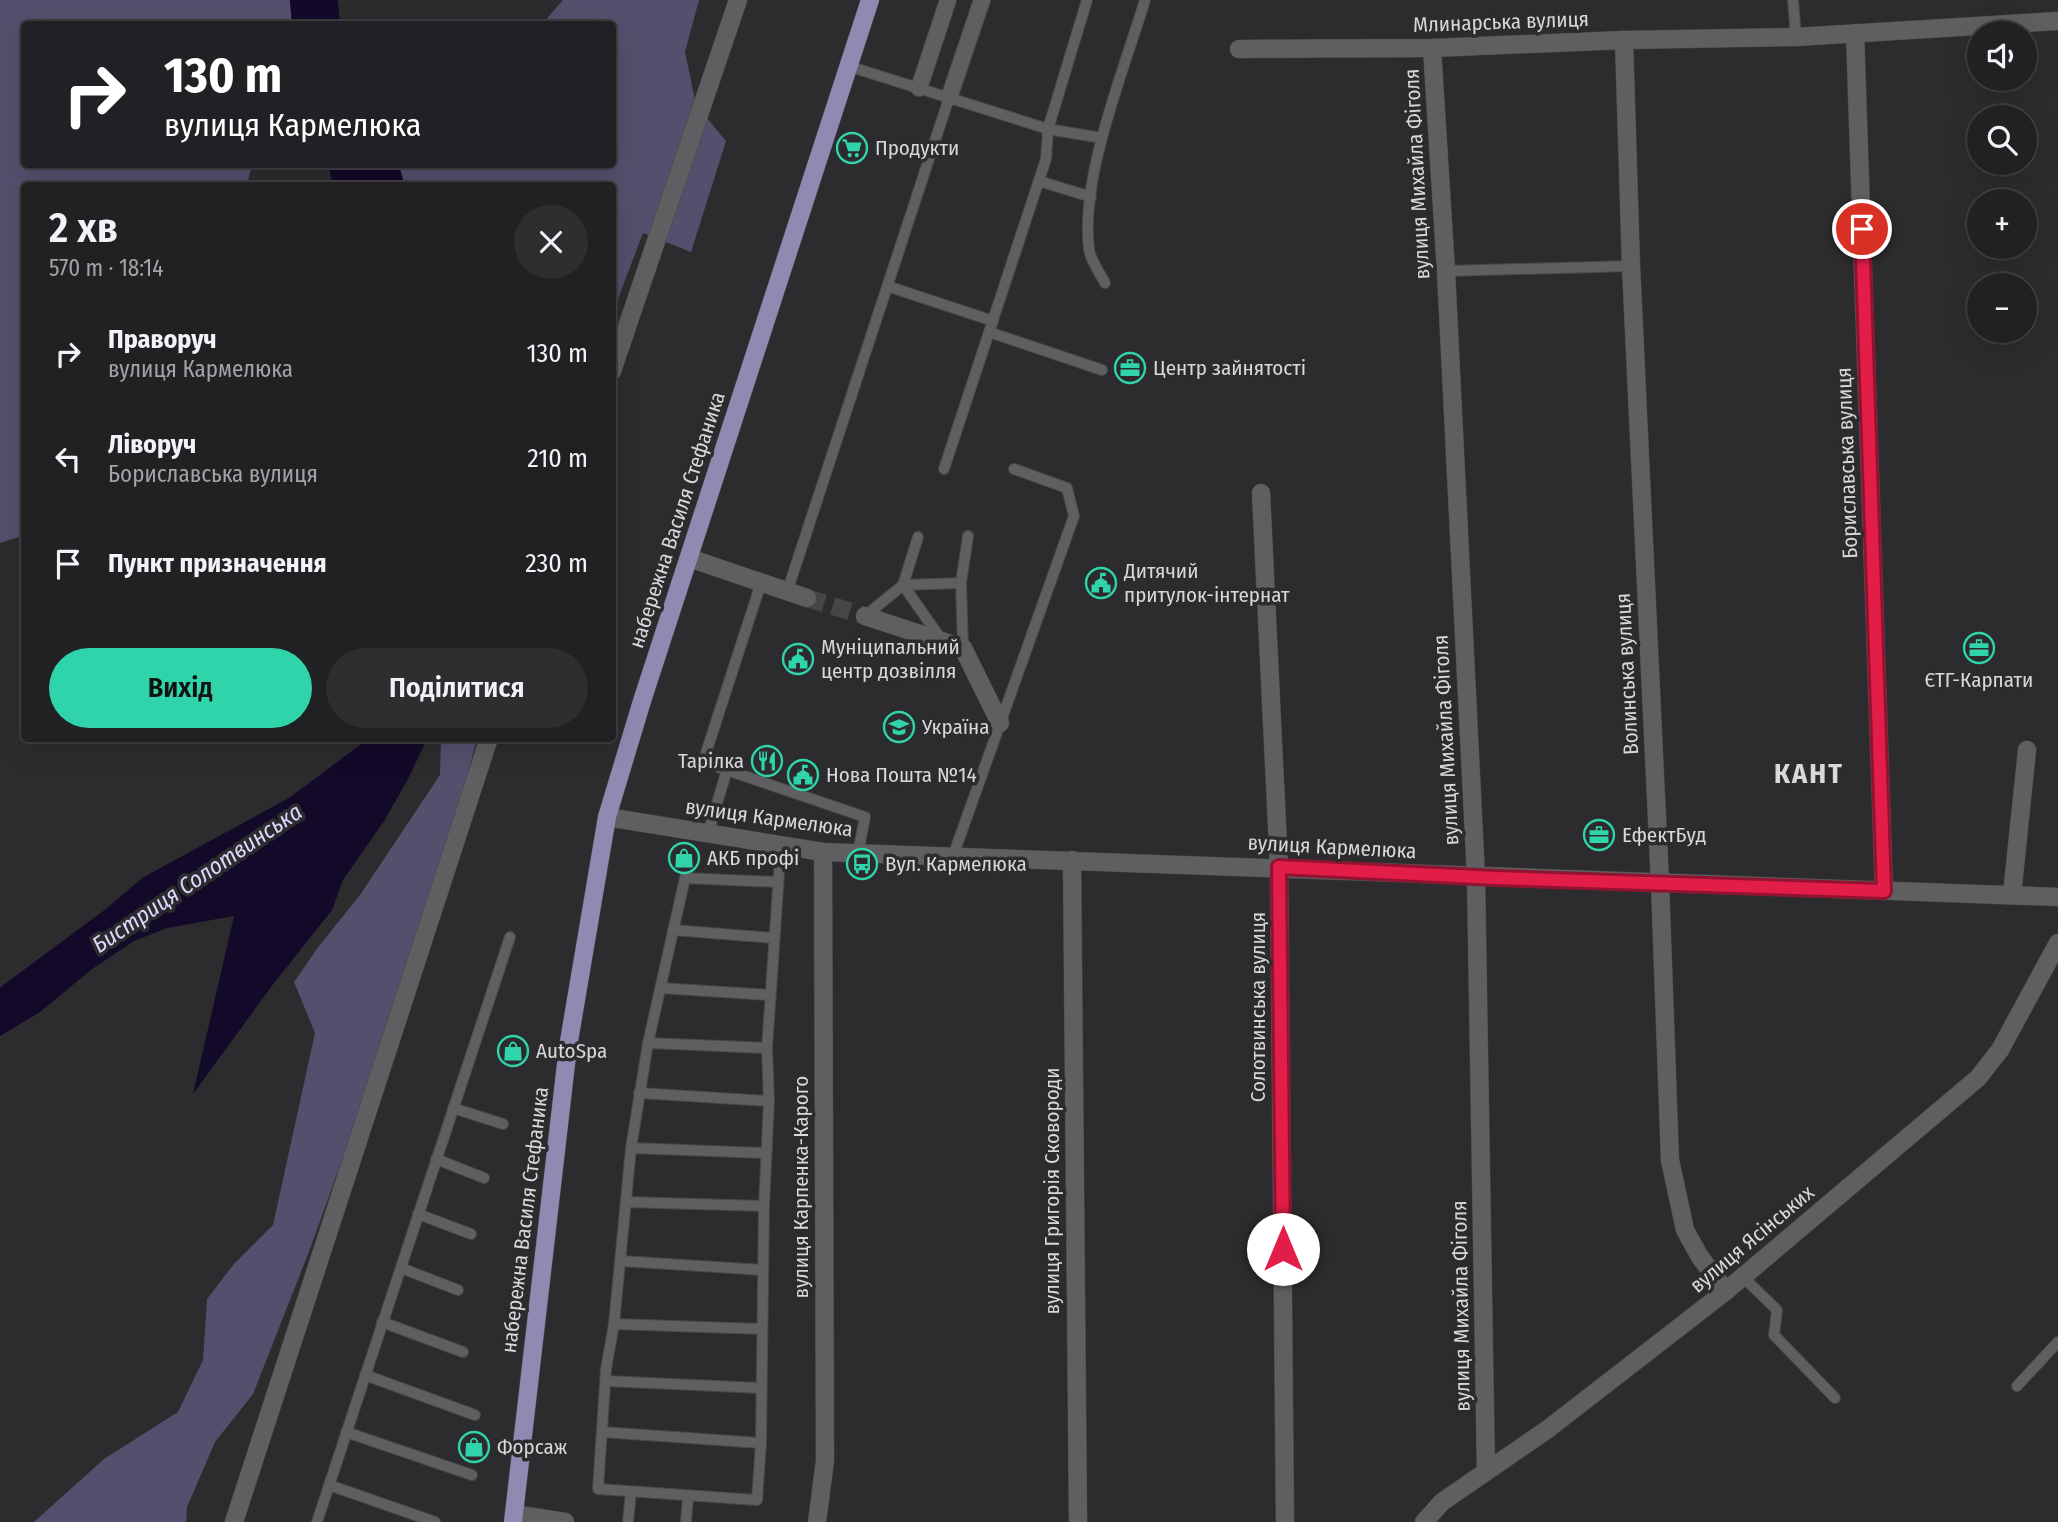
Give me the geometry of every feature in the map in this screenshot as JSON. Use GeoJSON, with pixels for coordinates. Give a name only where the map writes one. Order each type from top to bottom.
{"type":"FeatureCollection","features":[{"type":"Feature","properties":{"kind":"main road","name":"набережна Василя Стефаника"},"geometry":{"type":"LineString","coordinates":[[513,1518],[568,1047],[607,817],[642,701],[870,0]]}},
{"type":"Feature","properties":{"kind":"street"},"geometry":{"type":"LineString","coordinates":[[616,359],[738,0]]}},
{"type":"Feature","properties":{"kind":"street"},"geometry":{"type":"LineString","coordinates":[[919,89],[948,0]]}},
{"type":"Feature","properties":{"kind":"street"},"geometry":{"type":"LineString","coordinates":[[949,98],[982,0]]}},
{"type":"Feature","properties":{"kind":"street","name":"Млинарська вулиця"},"geometry":{"type":"LineString","coordinates":[[1239,49],[1433,48],[1624,40],[1796,37],[2058,21]]}},
{"type":"Feature","properties":{"kind":"street","name":"Бориславська вулиця"},"geometry":{"type":"LineString","coordinates":[[1855,33],[1884,891]]}},
{"type":"Feature","properties":{"kind":"street","name":"Волинська вулиця"},"geometry":{"type":"LineString","coordinates":[[1624,40],[1631,266],[1670,1160],[1685,1230],[1726,1291]]}},
{"type":"Feature","properties":{"kind":"street","name":"вулиця Михайла Фіголя"},"geometry":{"type":"LineString","coordinates":[[1433,48],[1476,877],[1486,1472]]}},
{"type":"Feature","properties":{"kind":"street","name":"Солотвинська вулиця"},"geometry":{"type":"LineString","coordinates":[[1261,493],[1279,867],[1285,1522]]}},
{"type":"Feature","properties":{"kind":"street"},"geometry":{"type":"LineString","coordinates":[[690,558],[807,598]]}},
{"type":"Feature","properties":{"kind":"street"},"geometry":{"type":"LineString","coordinates":[[865,617],[963,648],[1000,723]]}},
{"type":"Feature","properties":{"kind":"street"},"geometry":{"type":"LineString","coordinates":[[234,1522],[488,742]]}},
{"type":"Feature","properties":{"kind":"street"},"geometry":{"type":"LineString","coordinates":[[2011,895],[2027,750]]}},
{"type":"Feature","properties":{"kind":"street","name":"вулиця Кармелюка"},"geometry":{"type":"LineString","coordinates":[[607,817],[823,852],[2058,897]]}},
{"type":"Feature","properties":{"kind":"street","name":"вулиця Карпенка-Карого"},"geometry":{"type":"LineString","coordinates":[[817,1522],[825,1461],[823,852]]}},
{"type":"Feature","properties":{"kind":"street","name":"вулиця Григорія Сковороди"},"geometry":{"type":"LineString","coordinates":[[1072,860],[1078,1522]]}},
{"type":"Feature","properties":{"kind":"street","name":"вулиця Ясінських"},"geometry":{"type":"LineString","coordinates":[[1424,1522],[1442,1502],[1548,1429],[1726,1291],[1978,1078],[2000,1050],[2058,943]]}},
{"type":"Feature","properties":{"kind":"street"},"geometry":{"type":"LineString","coordinates":[[513,1518],[565,1522]]}},
{"type":"Feature","properties":{"kind":"lane"},"geometry":{"type":"LineString","coordinates":[[944,469],[1046,159],[1048,129],[1087,0]]}},
{"type":"Feature","properties":{"kind":"lane"},"geometry":{"type":"LineString","coordinates":[[1105,283],[1089,252],[1091,197],[1102,138],[1145,0]]}},
{"type":"Feature","properties":{"kind":"lane"},"geometry":{"type":"LineString","coordinates":[[1793,0],[1796,37]]}},
{"type":"Feature","properties":{"kind":"lane"},"geometry":{"type":"LineString","coordinates":[[848,66],[1048,129],[1102,138]]}},
{"type":"Feature","properties":{"kind":"lane"},"geometry":{"type":"LineString","coordinates":[[786,592],[949,98]]}},
{"type":"Feature","properties":{"kind":"lane"},"geometry":{"type":"LineString","coordinates":[[1039,181],[1091,197]]}},
{"type":"Feature","properties":{"kind":"lane"},"geometry":{"type":"LineString","coordinates":[[1446,271],[1631,266]]}},
{"type":"Feature","properties":{"kind":"lane"},"geometry":{"type":"LineString","coordinates":[[887,286],[1102,370]]}},
{"type":"Feature","properties":{"kind":"lane"},"geometry":{"type":"LineString","coordinates":[[953,856],[1074,516],[1067,488],[1014,469]]}},
{"type":"Feature","properties":{"kind":"lane"},"geometry":{"type":"LineString","coordinates":[[963,648],[961,583],[968,536]]}},
{"type":"Feature","properties":{"kind":"lane"},"geometry":{"type":"LineString","coordinates":[[865,617],[903,585],[918,537]]}},
{"type":"Feature","properties":{"kind":"lane"},"geometry":{"type":"LineString","coordinates":[[761,583],[703,762],[865,817],[858,853]]}},
{"type":"Feature","properties":{"kind":"lane"},"geometry":{"type":"LineString","coordinates":[[903,585],[961,583]]}},
{"type":"Feature","properties":{"kind":"lane"},"geometry":{"type":"LineString","coordinates":[[903,585],[942,642]]}},
{"type":"Feature","properties":{"kind":"lane"},"geometry":{"type":"LineString","coordinates":[[708,834],[727,770]]}},
{"type":"Feature","properties":{"kind":"lane"},"geometry":{"type":"LineString","coordinates":[[777,883],[685,878],[648,1042],[631,1148],[614,1324],[606,1369],[598,1489],[757,1500],[761,1443],[764,1206],[769,1101],[767,1048],[781,845]]}},
{"type":"Feature","properties":{"kind":"lane"},"geometry":{"type":"LineString","coordinates":[[673,930],[773,938]]}},
{"type":"Feature","properties":{"kind":"lane"},"geometry":{"type":"LineString","coordinates":[[317,1522],[510,937]]}},
{"type":"Feature","properties":{"kind":"lane"},"geometry":{"type":"LineString","coordinates":[[660,988],[770,995]]}},
{"type":"Feature","properties":{"kind":"lane"},"geometry":{"type":"LineString","coordinates":[[648,1042],[767,1048]]}},
{"type":"Feature","properties":{"kind":"lane"},"geometry":{"type":"LineString","coordinates":[[639,1093],[769,1101]]}},
{"type":"Feature","properties":{"kind":"lane"},"geometry":{"type":"LineString","coordinates":[[453,1108],[503,1124]]}},
{"type":"Feature","properties":{"kind":"lane"},"geometry":{"type":"LineString","coordinates":[[631,1148],[766,1153]]}},
{"type":"Feature","properties":{"kind":"lane"},"geometry":{"type":"LineString","coordinates":[[436,1159],[484,1178]]}},
{"type":"Feature","properties":{"kind":"lane"},"geometry":{"type":"LineString","coordinates":[[626,1202],[764,1206]]}},
{"type":"Feature","properties":{"kind":"lane"},"geometry":{"type":"LineString","coordinates":[[418,1214],[471,1234]]}},
{"type":"Feature","properties":{"kind":"lane"},"geometry":{"type":"LineString","coordinates":[[621,1261],[763,1270]]}},
{"type":"Feature","properties":{"kind":"lane"},"geometry":{"type":"LineString","coordinates":[[401,1268],[457,1290]]}},
{"type":"Feature","properties":{"kind":"lane"},"geometry":{"type":"LineString","coordinates":[[1743,1277],[1777,1310],[1774,1335],[1835,1398]]}},
{"type":"Feature","properties":{"kind":"lane"},"geometry":{"type":"LineString","coordinates":[[382,1322],[463,1352]]}},
{"type":"Feature","properties":{"kind":"lane"},"geometry":{"type":"LineString","coordinates":[[614,1324],[762,1329]]}},
{"type":"Feature","properties":{"kind":"lane"},"geometry":{"type":"LineString","coordinates":[[2017,1386],[2058,1342]]}},
{"type":"Feature","properties":{"kind":"lane"},"geometry":{"type":"LineString","coordinates":[[365,1375],[475,1415]]}},
{"type":"Feature","properties":{"kind":"lane"},"geometry":{"type":"LineString","coordinates":[[606,1381],[761,1388]]}},
{"type":"Feature","properties":{"kind":"lane"},"geometry":{"type":"LineString","coordinates":[[346,1432],[472,1475]]}},
{"type":"Feature","properties":{"kind":"lane"},"geometry":{"type":"LineString","coordinates":[[602,1432],[761,1443]]}},
{"type":"Feature","properties":{"kind":"lane"},"geometry":{"type":"LineString","coordinates":[[329,1485],[435,1522]]}},
{"type":"Feature","properties":{"kind":"lane"},"geometry":{"type":"LineString","coordinates":[[628,1522],[631,1492]]}},
{"type":"Feature","properties":{"kind":"lane"},"geometry":{"type":"LineString","coordinates":[[686,1522],[688,1497]]}},
{"type":"Feature","properties":{"kind":"shaded area"},"geometry":{"type":"Polygon","coordinates":[[[0,0],[290,0],[292,21],[21,21],[21,168],[251,168],[248,182],[21,182],[21,536],[0,543],[0,0]]]}},
{"type":"Feature","properties":{"kind":"shaded area"},"geometry":{"type":"Polygon","coordinates":[[[563,0],[699,0],[685,52],[696,105],[726,141],[691,252],[643,233],[616,304],[616,182],[404,182],[400,168],[616,168],[616,21],[545,21],[563,0]]]}},
{"type":"Feature","properties":{"kind":"shaded area"},"geometry":{"type":"Polygon","coordinates":[[[441,742],[476,742],[450,840],[398,1004],[310,1249],[253,1394],[215,1442],[187,1507],[186,1522],[34,1522],[104,1459],[178,1412],[203,1360],[207,1299],[234,1264],[273,1225],[315,1033],[294,982],[360,895],[440,775],[441,742]]]}},
{"type":"Feature","properties":{"kind":"water"},"geometry":{"type":"Polygon","coordinates":[[[290,0],[338,0],[340,21],[292,21],[290,0]]]}},
{"type":"Feature","properties":{"kind":"water"},"geometry":{"type":"Polygon","coordinates":[[[329,168],[400,168],[403,182],[332,182],[329,168]]]}},
{"type":"Feature","properties":{"kind":"water","name":"Бистриця Солотвинська"},"geometry":{"type":"Polygon","coordinates":[[[364,742],[426,742],[384,821],[343,880],[332,910],[271,987],[193,1094],[234,916],[167,928],[134,941],[92,969],[40,1012],[0,1036],[0,988],[6,983],[106,909],[142,878],[289,798],[364,742]]]}},
{"type":"Feature","properties":{"kind":"tunnel"},"geometry":{"type":"LineString","coordinates":[[807,598],[865,616]]}},
{"type":"Feature","properties":{"kind":"place","name":"Продукти"},"geometry":{"type":"Point","coordinates":[852,148]}},
{"type":"Feature","properties":{"kind":"place","name":"Центр зайнятості"},"geometry":{"type":"Point","coordinates":[1130,368]}},
{"type":"Feature","properties":{"kind":"place","name":"Дитячий притулок-інтернат"},"geometry":{"type":"Point","coordinates":[1101,583]}},
{"type":"Feature","properties":{"kind":"place","name":"ЄТГ-Карпати"},"geometry":{"type":"Point","coordinates":[1979,648]}},
{"type":"Feature","properties":{"kind":"place","name":"Муніципальний центр дозвілля"},"geometry":{"type":"Point","coordinates":[798,659]}},
{"type":"Feature","properties":{"kind":"place","name":"Україна"},"geometry":{"type":"Point","coordinates":[899,727]}},
{"type":"Feature","properties":{"kind":"place","name":"Тарілка"},"geometry":{"type":"Point","coordinates":[767,761]}},
{"type":"Feature","properties":{"kind":"place","name":"Нова Пошта №14"},"geometry":{"type":"Point","coordinates":[803,775]}},
{"type":"Feature","properties":{"kind":"place","name":"ЕфектБуд"},"geometry":{"type":"Point","coordinates":[1599,835]}},
{"type":"Feature","properties":{"kind":"place","name":"АКБ профі"},"geometry":{"type":"Point","coordinates":[684,858]}},
{"type":"Feature","properties":{"kind":"place","name":"Вул. Кармелюка"},"geometry":{"type":"Point","coordinates":[862,864]}},
{"type":"Feature","properties":{"kind":"place","name":"AutoSpa"},"geometry":{"type":"Point","coordinates":[513,1051]}},
{"type":"Feature","properties":{"kind":"place","name":"Форсаж"},"geometry":{"type":"Point","coordinates":[474,1447]}},
{"type":"Feature","properties":{"kind":"district","name":"КАНТ"},"geometry":{"type":"Point","coordinates":[1809,773]}},
{"type":"Feature","properties":{"kind":"route"},"geometry":{"type":"LineString","coordinates":[[1283,1249],[1279,867],[1496,878],[1884,891],[1862,229]]}}]}
